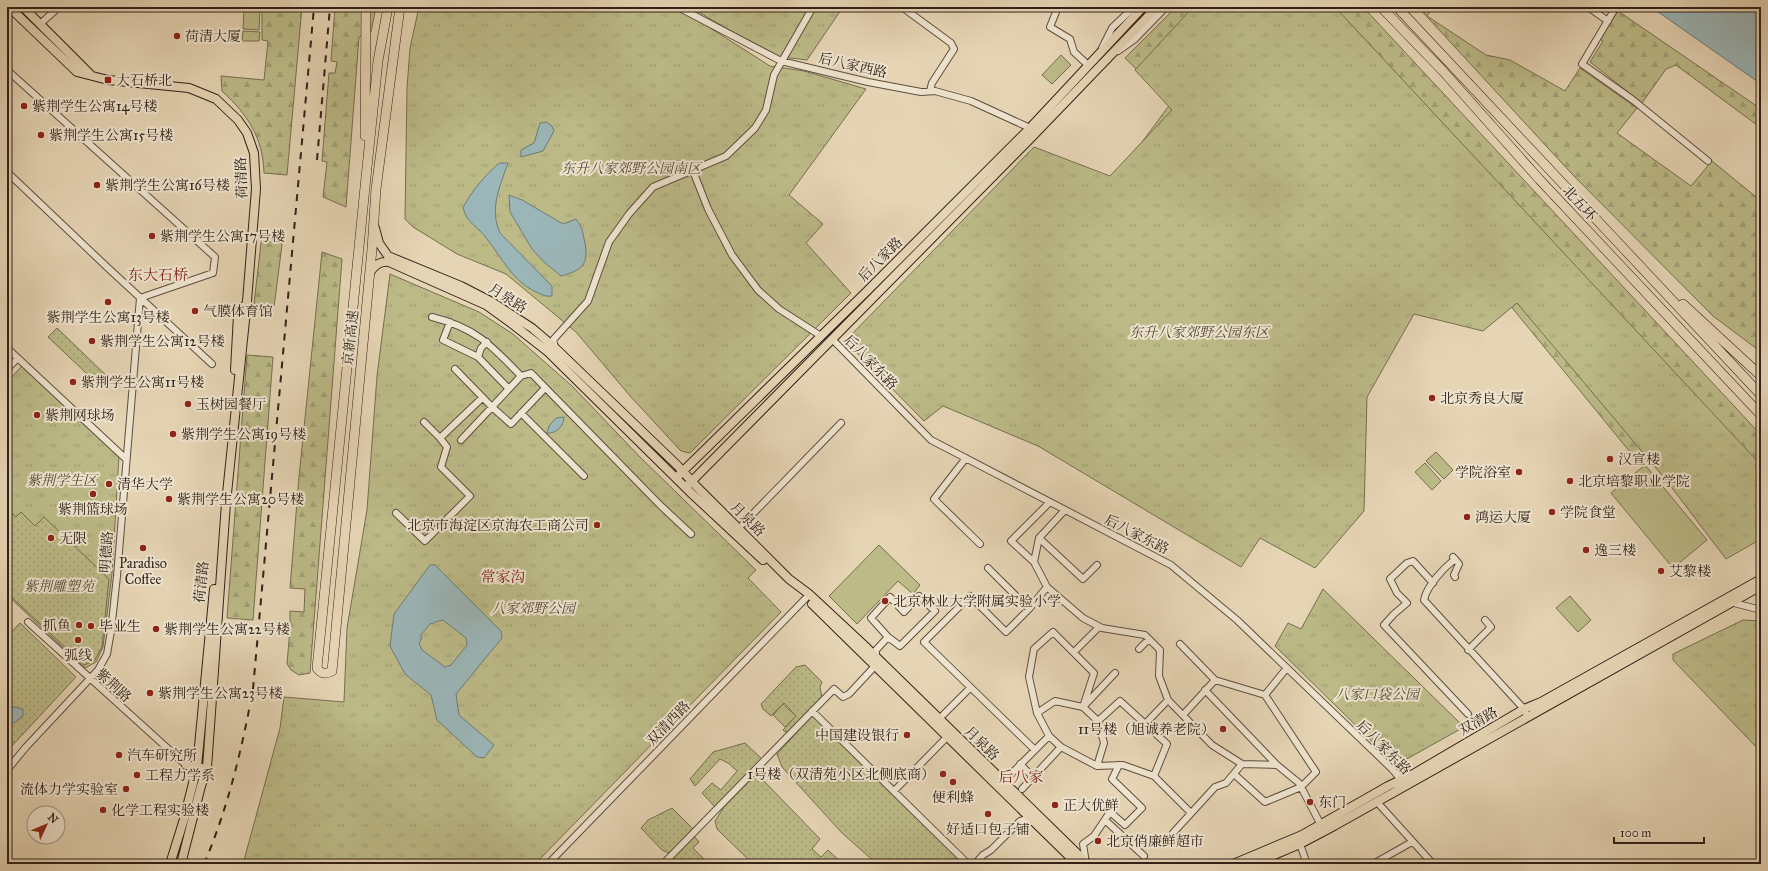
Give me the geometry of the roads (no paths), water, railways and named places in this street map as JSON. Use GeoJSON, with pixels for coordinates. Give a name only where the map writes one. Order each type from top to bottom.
{"type":"FeatureCollection","features":[{"type":"Feature","properties":{"kind":"highway"},"geometry":{"type":"LineString","coordinates":[[366,7],[366,177]]}},
{"type":"Feature","properties":{"kind":"highway","name":"京新高速"},"geometry":{"type":"LineString","coordinates":[[388,7],[378,61],[317,668],[324,674],[332,671],[370,272],[377,181],[400,7]]}},
{"type":"Feature","properties":{"kind":"highway","name":"北五环"},"geometry":{"type":"LineString","coordinates":[[1381,7],[1442,70],[1539,179],[1761,415]]}},
{"type":"Feature","properties":{"kind":"highway","name":"北五环"},"geometry":{"type":"LineString","coordinates":[[1397,7],[1761,394]]}},
{"type":"Feature","properties":{"kind":"highway"},"geometry":{"type":"LineString","coordinates":[[1622,246],[1761,376]]}},
{"type":"Feature","properties":{"kind":"main road","name":"荷清路"},"geometry":{"type":"LineString","coordinates":[[9,7],[77,72],[108,80],[189,88],[216,99],[238,120],[246,133],[254,153],[256,189],[247,301],[226,502],[208,768],[201,786],[181,864]]}},
{"type":"Feature","properties":{"kind":"main road","name":"荷清路"},"geometry":{"type":"LineString","coordinates":[[23,7],[91,75]]}},
{"type":"Feature","properties":{"kind":"main road","name":"后八家路"},"geometry":{"type":"LineString","coordinates":[[676,478],[1030,128],[1143,7]]}},
{"type":"Feature","properties":{"kind":"main road","name":"后八家路"},"geometry":{"type":"LineString","coordinates":[[686,488],[1029,140],[1157,7]]}},
{"type":"Feature","properties":{"kind":"main road","name":"月泉路"},"geometry":{"type":"LineString","coordinates":[[374,225],[379,243],[388,256],[461,286],[492,302],[532,328],[557,350],[682,471],[789,579],[809,594],[1087,863]]}},
{"type":"Feature","properties":{"kind":"main road","name":"月泉路"},"geometry":{"type":"LineString","coordinates":[[370,272],[379,263],[383,261],[389,262],[479,302],[547,351],[686,488],[787,583],[806,598],[1077,864]]}},
{"type":"Feature","properties":{"kind":"main road","name":"荷清路"},"geometry":{"type":"LineString","coordinates":[[170,864],[184,819],[197,767],[234,386],[238,315],[247,301]]}},
{"type":"Feature","properties":{"kind":"main road","name":"双清路"},"geometry":{"type":"LineString","coordinates":[[1253,864],[1264,862],[1300,844],[1377,802],[1404,783],[1524,709],[1541,702],[1761,579]]}},
{"type":"Feature","properties":{"kind":"main road","name":"双清路"},"geometry":{"type":"LineString","coordinates":[[1233,864],[1302,835],[1404,783],[1526,718],[1761,586]]}},
{"type":"Feature","properties":{"kind":"main road"},"geometry":{"type":"LineString","coordinates":[[186,765],[208,768]]}},
{"type":"Feature","properties":{"kind":"street"},"geometry":{"type":"LineString","coordinates":[[40,24],[59,7]]}},
{"type":"Feature","properties":{"kind":"street","name":"后八家西路"},"geometry":{"type":"LineString","coordinates":[[678,7],[781,61],[868,82],[921,92],[935,91],[970,101],[1030,128]]}},
{"type":"Feature","properties":{"kind":"street"},"geometry":{"type":"LineString","coordinates":[[557,350],[552,340],[588,301],[609,242],[629,214],[653,187],[726,156],[755,128],[766,110],[774,75],[813,7]]}},
{"type":"Feature","properties":{"kind":"street"},"geometry":{"type":"LineString","coordinates":[[902,7],[951,43],[954,48],[932,82],[930,91]]}},
{"type":"Feature","properties":{"kind":"street"},"geometry":{"type":"LineString","coordinates":[[1058,7],[1050,27],[1070,39],[1074,52],[1088,65]]}},
{"type":"Feature","properties":{"kind":"street","name":"后八家路"},"geometry":{"type":"LineString","coordinates":[[1099,54],[1112,28],[1134,7]]}},
{"type":"Feature","properties":{"kind":"street","name":"后八家路"},"geometry":{"type":"LineString","coordinates":[[1104,61],[1135,39],[1166,7]]}},
{"type":"Feature","properties":{"kind":"street"},"geometry":{"type":"LineString","coordinates":[[1588,7],[1608,21]]}},
{"type":"Feature","properties":{"kind":"street"},"geometry":{"type":"LineString","coordinates":[[1616,7],[1582,64],[1633,100],[1708,161]]}},
{"type":"Feature","properties":{"kind":"street"},"geometry":{"type":"LineString","coordinates":[[7,70],[216,257],[213,273],[140,298]]}},
{"type":"Feature","properties":{"kind":"street"},"geometry":{"type":"LineString","coordinates":[[693,170],[708,209],[732,255],[758,290],[780,309],[821,336]]}},
{"type":"Feature","properties":{"kind":"street"},"geometry":{"type":"LineString","coordinates":[[7,172],[212,364]]}},
{"type":"Feature","properties":{"kind":"street","name":"明德路"},"geometry":{"type":"LineString","coordinates":[[7,770],[26,747],[90,680],[104,660],[109,647],[117,576],[140,298]]}},
{"type":"Feature","properties":{"kind":"street"},"geometry":{"type":"LineString","coordinates":[[432,317],[450,322],[487,342],[521,376]]}},
{"type":"Feature","properties":{"kind":"street"},"geometry":{"type":"LineString","coordinates":[[450,322],[443,340],[478,357],[508,388]]}},
{"type":"Feature","properties":{"kind":"street","name":"后八家东路"},"geometry":{"type":"LineString","coordinates":[[832,339],[931,440],[1172,565],[1237,620],[1404,783]]}},
{"type":"Feature","properties":{"kind":"street"},"geometry":{"type":"LineString","coordinates":[[478,357],[481,348],[487,342]]}},
{"type":"Feature","properties":{"kind":"street"},"geometry":{"type":"LineString","coordinates":[[7,348],[126,459]]}},
{"type":"Feature","properties":{"kind":"street"},"geometry":{"type":"LineString","coordinates":[[7,369],[18,358]]}},
{"type":"Feature","properties":{"kind":"street"},"geometry":{"type":"LineString","coordinates":[[455,369],[482,398],[510,424],[546,388]]}},
{"type":"Feature","properties":{"kind":"street"},"geometry":{"type":"LineString","coordinates":[[461,440],[508,388],[521,376],[530,373],[660,505],[691,534]]}},
{"type":"Feature","properties":{"kind":"street"},"geometry":{"type":"LineString","coordinates":[[440,438],[482,398]]}},
{"type":"Feature","properties":{"kind":"street"},"geometry":{"type":"LineString","coordinates":[[521,413],[584,476]]}},
{"type":"Feature","properties":{"kind":"street"},"geometry":{"type":"LineString","coordinates":[[396,513],[425,542],[470,496],[441,467],[447,447],[424,422]]}},
{"type":"Feature","properties":{"kind":"street"},"geometry":{"type":"LineString","coordinates":[[743,524],[841,423]]}},
{"type":"Feature","properties":{"kind":"street"},"geometry":{"type":"LineString","coordinates":[[966,458],[934,499],[980,544]]}},
{"type":"Feature","properties":{"kind":"street"},"geometry":{"type":"LineString","coordinates":[[1050,502],[1011,541],[1034,562],[1047,587],[1083,618],[1099,627],[1145,636],[1149,639],[1160,650],[1159,676],[1168,700],[1212,745],[1242,764],[1277,766]]}},
{"type":"Feature","properties":{"kind":"street"},"geometry":{"type":"LineString","coordinates":[[1034,562],[1039,538],[1065,510]]}},
{"type":"Feature","properties":{"kind":"street"},"geometry":{"type":"LineString","coordinates":[[1039,538],[1083,578],[1097,565]]}},
{"type":"Feature","properties":{"kind":"street"},"geometry":{"type":"LineString","coordinates":[[1455,577],[1454,575],[1459,564],[1454,558],[1443,569],[1426,591],[1424,600],[1468,650],[1524,709],[1526,718]]}},
{"type":"Feature","properties":{"kind":"street"},"geometry":{"type":"LineString","coordinates":[[1433,583],[1413,561],[1407,563],[1390,579],[1397,593],[1407,603],[1394,614],[1384,626],[1468,714]]}},
{"type":"Feature","properties":{"kind":"street"},"geometry":{"type":"LineString","coordinates":[[988,568],[1029,609]]}},
{"type":"Feature","properties":{"kind":"street"},"geometry":{"type":"LineString","coordinates":[[1035,750],[924,642],[970,596],[1006,632],[1029,609],[1047,587]]}},
{"type":"Feature","properties":{"kind":"street"},"geometry":{"type":"LineString","coordinates":[[919,596],[935,611],[900,646],[888,637],[870,618],[890,597],[904,612],[919,596]]}},
{"type":"Feature","properties":{"kind":"street","name":"双清西路"},"geometry":{"type":"LineString","coordinates":[[548,864],[806,598]]}},
{"type":"Feature","properties":{"kind":"street"},"geometry":{"type":"LineString","coordinates":[[1723,599],[1732,603],[1761,610]]}},
{"type":"Feature","properties":{"kind":"street"},"geometry":{"type":"LineString","coordinates":[[1468,650],[1491,627],[1485,620]]}},
{"type":"Feature","properties":{"kind":"street","name":"紫荆路"},"geometry":{"type":"LineString","coordinates":[[28,622],[90,680],[186,765]]}},
{"type":"Feature","properties":{"kind":"street"},"geometry":{"type":"LineString","coordinates":[[1074,652],[1099,627]]}},
{"type":"Feature","properties":{"kind":"street"},"geometry":{"type":"LineString","coordinates":[[1082,706],[1094,674],[1053,632],[1034,649],[1029,677],[1037,713],[1049,736],[1061,747],[1097,766],[1123,765],[1154,776],[1191,813]]}},
{"type":"Feature","properties":{"kind":"street"},"geometry":{"type":"LineString","coordinates":[[876,658],[876,650],[888,637]]}},
{"type":"Feature","properties":{"kind":"street"},"geometry":{"type":"LineString","coordinates":[[1139,649],[1149,639]]}},
{"type":"Feature","properties":{"kind":"street"},"geometry":{"type":"LineString","coordinates":[[1180,644],[1215,680],[1265,695],[1316,772],[1301,787],[1266,802],[1234,774]]}},
{"type":"Feature","properties":{"kind":"street"},"geometry":{"type":"LineString","coordinates":[[663,864],[834,689],[843,696],[848,694],[875,666]]}},
{"type":"Feature","properties":{"kind":"street"},"geometry":{"type":"LineString","coordinates":[[1265,695],[1286,669]]}},
{"type":"Feature","properties":{"kind":"street"},"geometry":{"type":"LineString","coordinates":[[1082,706],[1115,673]]}},
{"type":"Feature","properties":{"kind":"street"},"geometry":{"type":"LineString","coordinates":[[1183,715],[1215,680]]}},
{"type":"Feature","properties":{"kind":"street"},"geometry":{"type":"LineString","coordinates":[[943,715],[970,688]]}},
{"type":"Feature","properties":{"kind":"street"},"geometry":{"type":"LineString","coordinates":[[1205,690],[1277,766],[1299,783],[1321,824]]}},
{"type":"Feature","properties":{"kind":"street"},"geometry":{"type":"LineString","coordinates":[[1145,724],[1168,700]]}},
{"type":"Feature","properties":{"kind":"street"},"geometry":{"type":"LineString","coordinates":[[1037,713],[1055,701],[1082,706],[1098,721],[1104,743],[1097,766]]}},
{"type":"Feature","properties":{"kind":"street"},"geometry":{"type":"LineString","coordinates":[[1098,721],[1120,701],[1167,744],[1154,776]]}},
{"type":"Feature","properties":{"kind":"street"},"geometry":{"type":"LineString","coordinates":[[812,711],[968,864]]}},
{"type":"Feature","properties":{"kind":"street"},"geometry":{"type":"LineString","coordinates":[[1008,776],[1049,736]]}},
{"type":"Feature","properties":{"kind":"street"},"geometry":{"type":"LineString","coordinates":[[894,791],[947,737]]}},
{"type":"Feature","properties":{"kind":"street"},"geometry":{"type":"LineString","coordinates":[[1022,789],[1061,747]]}},
{"type":"Feature","properties":{"kind":"street"},"geometry":{"type":"LineString","coordinates":[[1020,764],[1033,777]]}},
{"type":"Feature","properties":{"kind":"street"},"geometry":{"type":"LineString","coordinates":[[1173,833],[1214,787],[1226,783],[1242,764]]}},
{"type":"Feature","properties":{"kind":"street"},"geometry":{"type":"LineString","coordinates":[[1087,863],[1083,844],[1094,836],[1110,812],[1125,825],[1142,808],[1112,779],[1119,765]]}},
{"type":"Feature","properties":{"kind":"street"},"geometry":{"type":"LineString","coordinates":[[1377,802],[1433,864]]}},
{"type":"Feature","properties":{"kind":"street"},"geometry":{"type":"LineString","coordinates":[[974,864],[998,844],[1020,821],[1026,819],[1033,821]]}},
{"type":"Feature","properties":{"kind":"street"},"geometry":{"type":"LineString","coordinates":[[1105,820],[1144,856]]}},
{"type":"Feature","properties":{"kind":"street"},"geometry":{"type":"LineString","coordinates":[[992,838],[998,844]]}},
{"type":"Feature","properties":{"kind":"street"},"geometry":{"type":"LineString","coordinates":[[1373,864],[1412,842]]}},
{"type":"Feature","properties":{"kind":"street"},"geometry":{"type":"LineString","coordinates":[[1300,844],[1307,864]]}},
{"type":"Feature","properties":{"kind":"water"},"geometry":{"type":"Polygon","coordinates":[[[1651,7],[1752,7],[1761,13],[1761,84],[1651,7]]]}},
{"type":"Feature","properties":{"kind":"water"},"geometry":{"type":"Polygon","coordinates":[[[546,122],[552,126],[554,131],[543,151],[521,157],[521,150],[534,143],[540,123],[546,122]]]}},
{"type":"Feature","properties":{"kind":"water"},"geometry":{"type":"Polygon","coordinates":[[[499,163],[508,163],[499,189],[496,206],[495,215],[500,233],[552,286],[552,296],[545,296],[534,291],[519,281],[484,235],[467,218],[463,208],[474,190],[499,163]]]}},
{"type":"Feature","properties":{"kind":"water"},"geometry":{"type":"Polygon","coordinates":[[[509,195],[522,200],[563,224],[576,219],[582,228],[586,250],[585,262],[579,269],[561,276],[544,262],[532,249],[510,212],[509,195]]]}},
{"type":"Feature","properties":{"kind":"water"},"geometry":{"type":"Polygon","coordinates":[[[564,417],[563,423],[556,431],[547,433],[549,426],[556,418],[564,417]]]}},
{"type":"Feature","properties":{"kind":"water"},"geometry":{"type":"Polygon","coordinates":[[[430,565],[435,565],[501,631],[502,638],[456,694],[459,715],[494,745],[484,758],[477,757],[437,720],[431,695],[405,674],[390,646],[394,614],[430,565]],[[443,620],[433,624],[431,623],[420,636],[422,638],[419,643],[422,650],[445,667],[451,665],[467,645],[466,638],[443,620]]]}},
{"type":"Feature","properties":{"kind":"water"},"geometry":{"type":"Polygon","coordinates":[[[10,706],[23,709],[23,716],[14,723],[7,724],[7,708],[10,706]]]}},
{"type":"Feature","properties":{"kind":"railway"},"geometry":{"type":"LineString","coordinates":[[204,864],[213,843],[227,800],[244,734],[253,689],[314,7]]}},
{"type":"Feature","properties":{"kind":"railway"},"geometry":{"type":"LineString","coordinates":[[317,160],[330,7]]}},
{"type":"Feature","properties":{"kind":"place","name":"荷清大厦"},"geometry":{"type":"Point","coordinates":[177,36]}},
{"type":"Feature","properties":{"kind":"place","name":"大石桥北"},"geometry":{"type":"Point","coordinates":[108,80]}},
{"type":"Feature","properties":{"kind":"place","name":"紫荆学生公寓14号楼"},"geometry":{"type":"Point","coordinates":[24,106]}},
{"type":"Feature","properties":{"kind":"place","name":"紫荆学生公寓15号楼"},"geometry":{"type":"Point","coordinates":[41,135]}},
{"type":"Feature","properties":{"kind":"place","name":"紫荆学生公寓16号楼"},"geometry":{"type":"Point","coordinates":[97,185]}},
{"type":"Feature","properties":{"kind":"place","name":"紫荆学生公寓17号楼"},"geometry":{"type":"Point","coordinates":[152,236]}},
{"type":"Feature","properties":{"kind":"place","name":"紫荆学生公寓13号楼"},"geometry":{"type":"Point","coordinates":[108,302]}},
{"type":"Feature","properties":{"kind":"place","name":"气膜体育馆"},"geometry":{"type":"Point","coordinates":[195,311]}},
{"type":"Feature","properties":{"kind":"place","name":"紫荆学生公寓12号楼"},"geometry":{"type":"Point","coordinates":[92,341]}},
{"type":"Feature","properties":{"kind":"place","name":"紫荆学生公寓11号楼"},"geometry":{"type":"Point","coordinates":[73,382]}},
{"type":"Feature","properties":{"kind":"place","name":"北京秀良大厦"},"geometry":{"type":"Point","coordinates":[1432,398]}},
{"type":"Feature","properties":{"kind":"place","name":"玉树园餐厅"},"geometry":{"type":"Point","coordinates":[188,404]}},
{"type":"Feature","properties":{"kind":"place","name":"紫荆网球场"},"geometry":{"type":"Point","coordinates":[37,415]}},
{"type":"Feature","properties":{"kind":"place","name":"紫荆学生公寓19号楼"},"geometry":{"type":"Point","coordinates":[173,434]}},
{"type":"Feature","properties":{"kind":"place","name":"汉宣楼"},"geometry":{"type":"Point","coordinates":[1610,459]}},
{"type":"Feature","properties":{"kind":"place","name":"学院浴室"},"geometry":{"type":"Point","coordinates":[1519,472]}},
{"type":"Feature","properties":{"kind":"place","name":"北京培黎职业学院"},"geometry":{"type":"Point","coordinates":[1570,481]}},
{"type":"Feature","properties":{"kind":"place","name":"清华大学"},"geometry":{"type":"Point","coordinates":[109,484]}},
{"type":"Feature","properties":{"kind":"place","name":"紫荆篮球场"},"geometry":{"type":"Point","coordinates":[93,494]}},
{"type":"Feature","properties":{"kind":"place","name":"紫荆学生公寓20号楼"},"geometry":{"type":"Point","coordinates":[169,499]}},
{"type":"Feature","properties":{"kind":"place","name":"学院食堂"},"geometry":{"type":"Point","coordinates":[1552,512]}},
{"type":"Feature","properties":{"kind":"place","name":"鸿运大厦"},"geometry":{"type":"Point","coordinates":[1467,517]}},
{"type":"Feature","properties":{"kind":"place","name":"北京市海淀区京海农工商公司"},"geometry":{"type":"Point","coordinates":[597,525]}},
{"type":"Feature","properties":{"kind":"place","name":"无限"},"geometry":{"type":"Point","coordinates":[51,538]}},
{"type":"Feature","properties":{"kind":"place","name":"Paradiso Coffee"},"geometry":{"type":"Point","coordinates":[143,548]}},
{"type":"Feature","properties":{"kind":"place","name":"逸三楼"},"geometry":{"type":"Point","coordinates":[1586,550]}},
{"type":"Feature","properties":{"kind":"place","name":"艾黎楼"},"geometry":{"type":"Point","coordinates":[1661,571]}},
{"type":"Feature","properties":{"kind":"place","name":"北京林业大学附属实验小学"},"geometry":{"type":"Point","coordinates":[885,601]}},
{"type":"Feature","properties":{"kind":"place","name":"抓鱼"},"geometry":{"type":"Point","coordinates":[79,625]}},
{"type":"Feature","properties":{"kind":"place","name":"毕业生"},"geometry":{"type":"Point","coordinates":[91,626]}},
{"type":"Feature","properties":{"kind":"place","name":"紫荆学生公寓22号楼"},"geometry":{"type":"Point","coordinates":[156,629]}},
{"type":"Feature","properties":{"kind":"place","name":"弧线"},"geometry":{"type":"Point","coordinates":[78,640]}},
{"type":"Feature","properties":{"kind":"place","name":"紫荆学生公寓23号楼"},"geometry":{"type":"Point","coordinates":[150,693]}},
{"type":"Feature","properties":{"kind":"place","name":"11号楼（旭诚养老院）"},"geometry":{"type":"Point","coordinates":[1223,729]}},
{"type":"Feature","properties":{"kind":"place","name":"中国建设银行"},"geometry":{"type":"Point","coordinates":[907,735]}},
{"type":"Feature","properties":{"kind":"place","name":"汽车研究所"},"geometry":{"type":"Point","coordinates":[119,755]}},
{"type":"Feature","properties":{"kind":"place","name":"1号楼（双清苑小区北侧底商）"},"geometry":{"type":"Point","coordinates":[943,774]}},
{"type":"Feature","properties":{"kind":"place","name":"工程力学系"},"geometry":{"type":"Point","coordinates":[137,775]}},
{"type":"Feature","properties":{"kind":"place","name":"便利蜂"},"geometry":{"type":"Point","coordinates":[953,782]}},
{"type":"Feature","properties":{"kind":"place","name":"流体力学实验室"},"geometry":{"type":"Point","coordinates":[126,789]}},
{"type":"Feature","properties":{"kind":"place","name":"东门"},"geometry":{"type":"Point","coordinates":[1310,802]}},
{"type":"Feature","properties":{"kind":"place","name":"正大优鲜"},"geometry":{"type":"Point","coordinates":[1055,805]}},
{"type":"Feature","properties":{"kind":"place","name":"化学工程实验楼"},"geometry":{"type":"Point","coordinates":[103,810]}},
{"type":"Feature","properties":{"kind":"place","name":"好适口包子铺"},"geometry":{"type":"Point","coordinates":[988,814]}},
{"type":"Feature","properties":{"kind":"place","name":"北京俏廉鲜超市"},"geometry":{"type":"Point","coordinates":[1098,841]}},
{"type":"Feature","properties":{"kind":"district","name":"东大石桥"},"geometry":{"type":"Point","coordinates":[158,275]}},
{"type":"Feature","properties":{"kind":"district","name":"常家沟"},"geometry":{"type":"Point","coordinates":[503,577]}},
{"type":"Feature","properties":{"kind":"district","name":"后八家"},"geometry":{"type":"Point","coordinates":[1021,777]}},
{"type":"Feature","properties":{"kind":"park label","name":"东升八家郊野公园南区"},"geometry":{"type":"Point","coordinates":[631,168]}},
{"type":"Feature","properties":{"kind":"park label","name":"东升八家郊野公园东区"},"geometry":{"type":"Point","coordinates":[1199,332]}},
{"type":"Feature","properties":{"kind":"park label","name":"紫荆学生区"},"geometry":{"type":"Point","coordinates":[62,480]}},
{"type":"Feature","properties":{"kind":"park label","name":"紫荆雕塑苑"},"geometry":{"type":"Point","coordinates":[59,586]}},
{"type":"Feature","properties":{"kind":"park label","name":"八家郊野公园"},"geometry":{"type":"Point","coordinates":[533,608]}},
{"type":"Feature","properties":{"kind":"park label","name":"八家口袋公园"},"geometry":{"type":"Point","coordinates":[1377,694]}}]}
